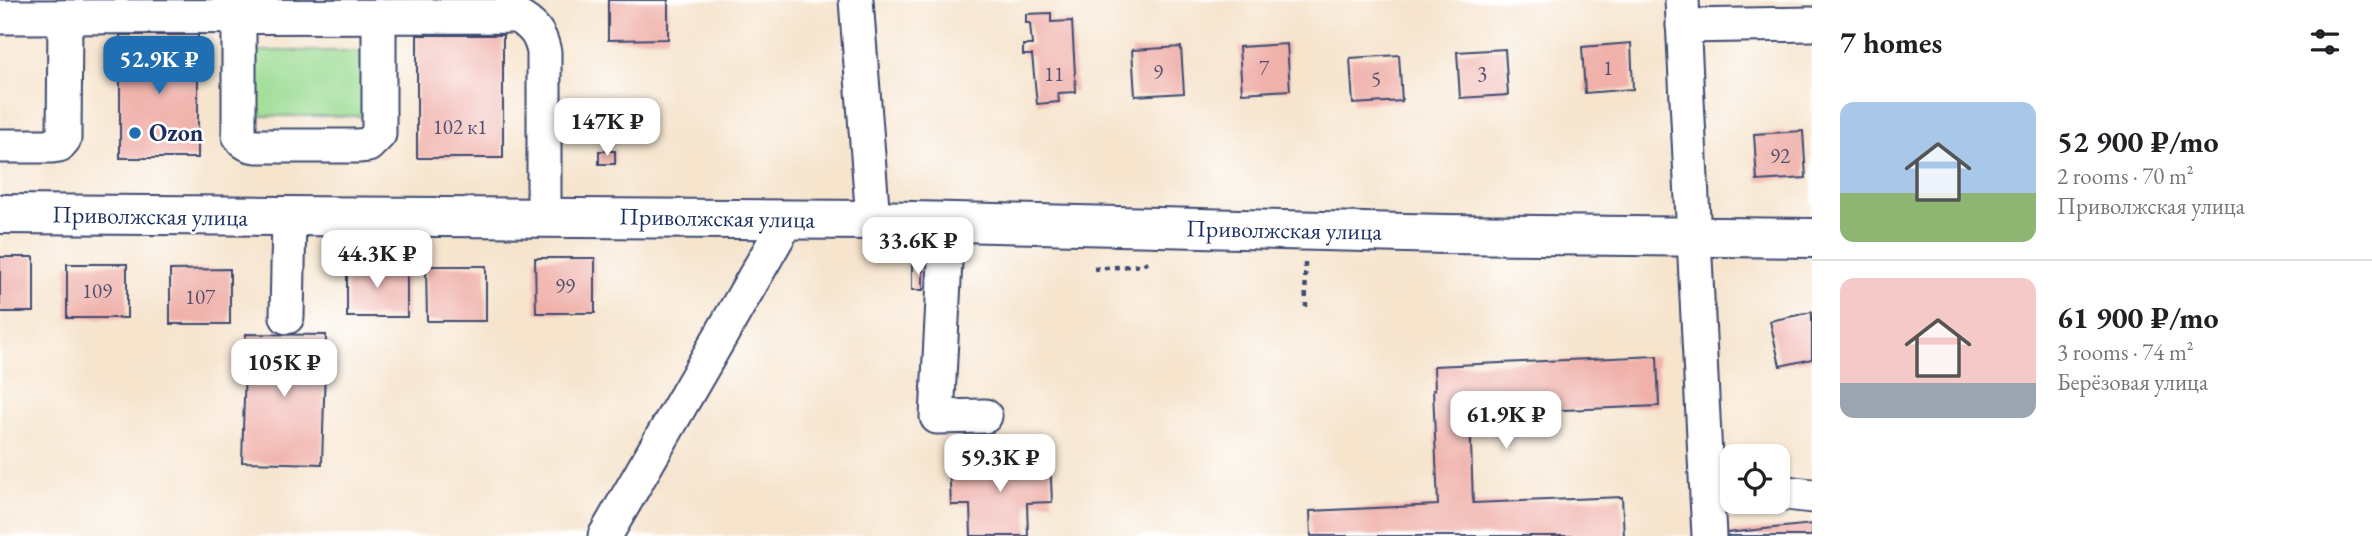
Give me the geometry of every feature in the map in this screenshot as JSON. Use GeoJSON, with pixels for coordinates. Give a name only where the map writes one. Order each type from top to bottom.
{"type":"FeatureCollection","features":[{"type":"Feature","properties":{"kind":"main road","name":"Приволжская улица"},"geometry":{"type":"LineString","coordinates":[[0,214],[873,219],[1695,238],[1812,238]]}},
{"type":"Feature","properties":{"kind":"street"},"geometry":{"type":"LineString","coordinates":[[856,0],[873,219]]}},
{"type":"Feature","properties":{"kind":"street"},"geometry":{"type":"LineString","coordinates":[[1709,536],[1719,485],[1695,238],[1682,13],[1812,24]]}},
{"type":"Feature","properties":{"kind":"street"},"geometry":{"type":"LineString","coordinates":[[239,16],[240,135],[250,146],[358,146],[368,145],[379,134],[379,16]]}},
{"type":"Feature","properties":{"kind":"street"},"geometry":{"type":"LineString","coordinates":[[0,17],[516,16],[529,22],[536,30],[542,40],[544,52],[544,216]]}},
{"type":"Feature","properties":{"kind":"street"},"geometry":{"type":"LineString","coordinates":[[0,146],[52,146],[59,145],[64,139],[65,17]]}},
{"type":"Feature","properties":{"kind":"street"},"geometry":{"type":"LineString","coordinates":[[287,317],[289,217]]}},
{"type":"Feature","properties":{"kind":"street"},"geometry":{"type":"LineString","coordinates":[[605,536],[788,219]]}},
{"type":"Feature","properties":{"kind":"street"},"geometry":{"type":"LineString","coordinates":[[947,222],[936,417],[985,416]]}},
{"type":"Feature","properties":{"kind":"street"},"geometry":{"type":"LineString","coordinates":[[1790,493],[1812,496]]}},
{"type":"Feature","properties":{"kind":"green space"},"geometry":{"type":"Polygon","coordinates":[[[250,51],[365,51],[365,116],[250,116],[250,51]]]}},
{"type":"Feature","properties":{"kind":"building"},"geometry":{"type":"Polygon","coordinates":[[[608,0],[668,0],[668,39],[608,40],[608,0]]]}},
{"type":"Feature","properties":{"kind":"building"},"geometry":{"type":"Polygon","coordinates":[[[1051,13],[1051,22],[1072,21],[1076,92],[1058,93],[1059,102],[1037,104],[1032,55],[1023,55],[1023,45],[1032,45],[1030,23],[1026,23],[1026,14],[1051,13]]]}},
{"type":"Feature","properties":{"kind":"building"},"geometry":{"type":"Polygon","coordinates":[[[120,35],[198,35],[198,158],[120,158],[120,35]]]}},
{"type":"Feature","properties":{"kind":"building"},"geometry":{"type":"Polygon","coordinates":[[[417,35],[503,35],[503,158],[417,158],[417,35]]]}},
{"type":"Feature","properties":{"kind":"building"},"geometry":{"type":"Polygon","coordinates":[[[1631,43],[1633,89],[1585,93],[1582,47],[1631,43]]]}},
{"type":"Feature","properties":{"kind":"building"},"geometry":{"type":"Polygon","coordinates":[[[1287,44],[1290,90],[1242,93],[1239,47],[1287,44]]]}},
{"type":"Feature","properties":{"kind":"building"},"geometry":{"type":"Polygon","coordinates":[[[1181,47],[1184,93],[1135,96],[1132,50],[1181,47]]]}},
{"type":"Feature","properties":{"kind":"building"},"geometry":{"type":"Polygon","coordinates":[[[1505,49],[1508,95],[1460,98],[1457,52],[1505,49]]]}},
{"type":"Feature","properties":{"kind":"building"},"geometry":{"type":"Polygon","coordinates":[[[1399,55],[1402,101],[1353,104],[1350,58],[1399,55]]]}},
{"type":"Feature","properties":{"kind":"building"},"geometry":{"type":"Polygon","coordinates":[[[1803,131],[1806,178],[1757,181],[1754,134],[1803,131]]]}},
{"type":"Feature","properties":{"kind":"building"},"geometry":{"type":"Polygon","coordinates":[[[599,151],[615,151],[615,164],[599,164],[599,151]]]}},
{"type":"Feature","properties":{"kind":"building"},"geometry":{"type":"Polygon","coordinates":[[[0,257],[34,257],[34,312],[0,312],[0,257]]]}},
{"type":"Feature","properties":{"kind":"building"},"geometry":{"type":"Polygon","coordinates":[[[535,258],[595,258],[595,313],[536,313],[535,258]]]}},
{"type":"Feature","properties":{"kind":"building"},"geometry":{"type":"Polygon","coordinates":[[[347,262],[407,262],[407,317],[347,317],[347,262]]]}},
{"type":"Feature","properties":{"kind":"building"},"geometry":{"type":"Polygon","coordinates":[[[67,264],[127,264],[127,318],[67,318],[67,264]]]}},
{"type":"Feature","properties":{"kind":"building"},"geometry":{"type":"Polygon","coordinates":[[[912,264],[923,264],[923,290],[912,290],[912,264]]]}},
{"type":"Feature","properties":{"kind":"building"},"geometry":{"type":"Polygon","coordinates":[[[426,266],[486,266],[486,321],[427,321],[426,266]]]}},
{"type":"Feature","properties":{"kind":"building"},"geometry":{"type":"Polygon","coordinates":[[[230,269],[230,324],[170,324],[170,270],[230,269]]]}},
{"type":"Feature","properties":{"kind":"building"},"geometry":{"type":"Polygon","coordinates":[[[1812,312],[1812,359],[1780,366],[1770,321],[1812,312]]]}},
{"type":"Feature","properties":{"kind":"building"},"geometry":{"type":"Polygon","coordinates":[[[246,334],[326,335],[322,464],[242,462],[246,334]]]}},
{"type":"Feature","properties":{"kind":"building"},"geometry":{"type":"Polygon","coordinates":[[[1657,356],[1659,406],[1470,414],[1473,503],[1622,497],[1624,536],[1311,536],[1310,511],[1438,505],[1434,366],[1657,356]]]}},
{"type":"Feature","properties":{"kind":"building"},"geometry":{"type":"Polygon","coordinates":[[[1050,459],[1052,502],[1027,503],[1028,536],[971,536],[970,505],[951,505],[949,463],[1050,459]]]}},
{"type":"Feature","properties":{"kind":"building"},"geometry":{"type":"Polygon","coordinates":[[[1812,524],[1812,536],[1718,536],[1718,534],[1812,524]]]}},
{"type":"Feature","properties":{"kind":"place","name":"Ozon"},"geometry":{"type":"Point","coordinates":[135,133]}}]}
